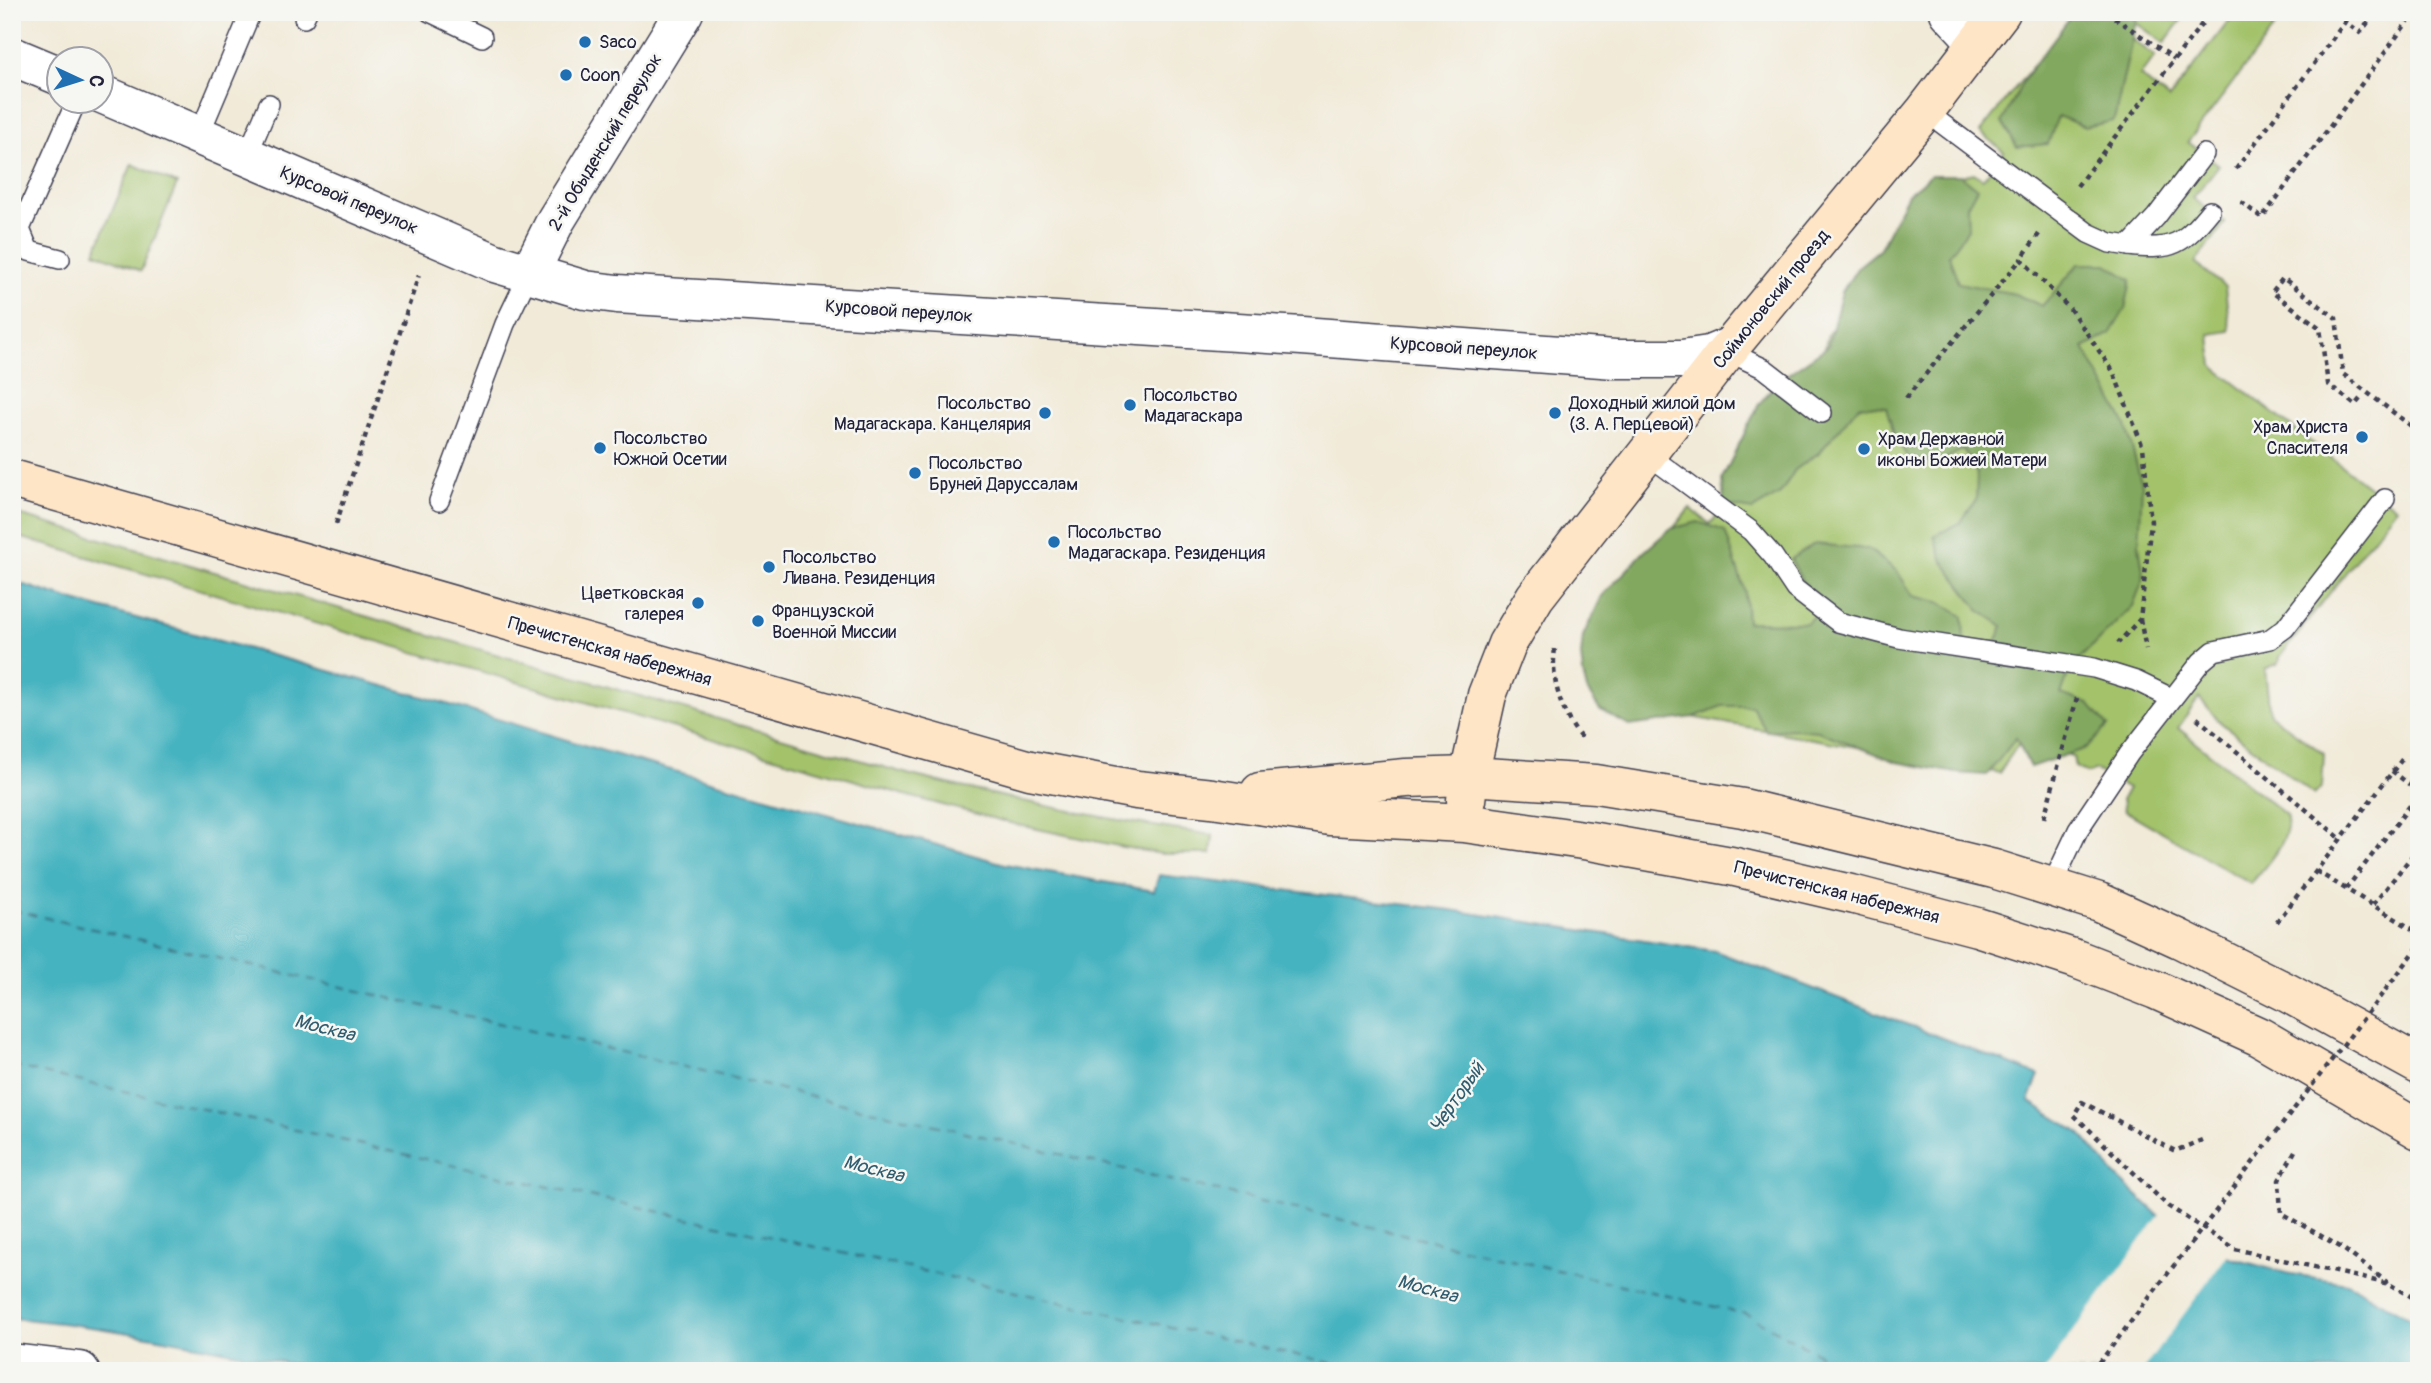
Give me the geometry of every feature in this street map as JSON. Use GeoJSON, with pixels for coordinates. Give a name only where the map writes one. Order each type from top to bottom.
{"type":"FeatureCollection","features":[{"type":"Feature","properties":{"kind":"main road","name":"Соймоновский проезд"},"geometry":{"type":"LineString","coordinates":[[1464,823],[1469,776],[1487,695],[1507,644],[1535,597],[1729,348],[1925,111],[2001,12]]}},
{"type":"Feature","properties":{"kind":"main road","name":"Пречистенская набережная"},"geometry":{"type":"LineString","coordinates":[[12,480],[1030,770],[1137,790],[1330,816],[1464,823],[1590,841],[1731,866],[1977,927],[2076,959],[2156,990],[2248,1031],[2419,1130]]}},
{"type":"Feature","properties":{"kind":"main road","name":"Пречистенская набережная"},"geometry":{"type":"LineString","coordinates":[[1212,798],[1357,782],[1469,776],[1596,784],[1743,808],[1994,869],[2099,902],[2287,992],[2419,1065]]}},
{"type":"Feature","properties":{"kind":"street","name":"2-й Обыденский переулок"},"geometry":{"type":"LineString","coordinates":[[530,274],[556,220],[684,12]]}},
{"type":"Feature","properties":{"kind":"street"},"geometry":{"type":"LineString","coordinates":[[1949,12],[1976,42]]}},
{"type":"Feature","properties":{"kind":"street"},"geometry":{"type":"LineString","coordinates":[[12,56],[46,70]]}},
{"type":"Feature","properties":{"kind":"street","name":"Курсовой переулок"},"geometry":{"type":"LineString","coordinates":[[116,100],[485,258],[586,290],[1615,359],[1682,359],[1709,355],[1729,348]]}},
{"type":"Feature","properties":{"kind":"street"},"geometry":{"type":"LineString","coordinates":[[12,1363],[80,1371]]}},
{"type":"Feature","properties":{"kind":"lane"},"geometry":{"type":"LineString","coordinates":[[199,135],[251,12]]}},
{"type":"Feature","properties":{"kind":"lane"},"geometry":{"type":"LineString","coordinates":[[430,12],[482,37]]}},
{"type":"Feature","properties":{"kind":"lane"},"geometry":{"type":"LineString","coordinates":[[247,156],[269,104]]}},
{"type":"Feature","properties":{"kind":"lane"},"geometry":{"type":"LineString","coordinates":[[1925,111],[2057,212],[2088,233],[2110,243],[2150,248],[2172,246],[2190,236],[2210,211]]}},
{"type":"Feature","properties":{"kind":"lane"},"geometry":{"type":"LineString","coordinates":[[60,259],[29,251],[20,229],[70,116]]}},
{"type":"Feature","properties":{"kind":"lane"},"geometry":{"type":"LineString","coordinates":[[2129,246],[2156,217],[2204,154]]}},
{"type":"Feature","properties":{"kind":"lane"},"geometry":{"type":"LineString","coordinates":[[439,501],[505,324],[530,274]]}},
{"type":"Feature","properties":{"kind":"lane"},"geometry":{"type":"LineString","coordinates":[[1729,348],[1765,369],[1822,413]]}},
{"type":"Feature","properties":{"kind":"lane"},"geometry":{"type":"LineString","coordinates":[[1647,454],[1751,531],[1773,556],[1795,589],[1838,622],[1899,638],[2094,668],[2136,681],[2171,698]]}},
{"type":"Feature","properties":{"kind":"lane"},"geometry":{"type":"LineString","coordinates":[[2051,887],[2078,830],[2129,754],[2201,662],[2214,651],[2270,639],[2285,628],[2385,499]]}},
{"type":"Feature","properties":{"kind":"path"},"geometry":{"type":"LineString","coordinates":[[2106,12],[2175,59]]}},
{"type":"Feature","properties":{"kind":"path"},"geometry":{"type":"LineString","coordinates":[[1906,398],[2021,259],[2211,12]]}},
{"type":"Feature","properties":{"kind":"path"},"geometry":{"type":"LineString","coordinates":[[2230,177],[2345,22],[2360,33],[2376,12]]}},
{"type":"Feature","properties":{"kind":"path"},"geometry":{"type":"LineString","coordinates":[[2232,195],[2262,218],[2415,12]]}},
{"type":"Feature","properties":{"kind":"path"},"geometry":{"type":"LineString","coordinates":[[2021,259],[2070,309],[2113,371],[2143,447],[2151,522],[2140,619],[2094,668],[2084,674],[2044,818]]}},
{"type":"Feature","properties":{"kind":"path"},"geometry":{"type":"LineString","coordinates":[[336,524],[423,262]]}},
{"type":"Feature","properties":{"kind":"path"},"geometry":{"type":"LineString","coordinates":[[2360,400],[2355,405],[2328,384],[2320,328],[2272,292],[2283,278],[2336,318],[2343,374],[2419,432]]}},
{"type":"Feature","properties":{"kind":"path"},"geometry":{"type":"LineString","coordinates":[[2171,698],[2341,839]]}},
{"type":"Feature","properties":{"kind":"path"},"geometry":{"type":"LineString","coordinates":[[2277,922],[2403,758]]}},
{"type":"Feature","properties":{"kind":"path"},"geometry":{"type":"LineString","coordinates":[[2346,889],[2419,793],[2392,771]]}},
{"type":"Feature","properties":{"kind":"path"},"geometry":{"type":"LineString","coordinates":[[2373,905],[2419,846]]}},
{"type":"Feature","properties":{"kind":"path"},"geometry":{"type":"LineString","coordinates":[[2316,871],[2419,933]]}},
{"type":"Feature","properties":{"kind":"path"},"geometry":{"type":"LineString","coordinates":[[2093,1371],[2419,946]]}},
{"type":"Feature","properties":{"kind":"path"},"geometry":{"type":"LineString","coordinates":[[2202,1140],[2175,1151],[2082,1102],[2074,1115],[2168,1206],[2235,1249],[2389,1284]]}},
{"type":"Feature","properties":{"kind":"path"},"geometry":{"type":"LineString","coordinates":[[2295,1151],[2278,1180],[2281,1213],[2342,1248],[2389,1284],[2419,1301]]}},
{"type":"Feature","properties":{"kind":"green space"},"geometry":{"type":"Polygon","coordinates":[[[2074,12],[2138,12],[2114,121],[2085,127],[2058,116],[2048,144],[2017,147],[2002,122],[2026,76],[2074,12]]]}},
{"type":"Feature","properties":{"kind":"green space"},"geometry":{"type":"Polygon","coordinates":[[[2076,12],[2094,12],[2155,56],[2140,76],[2169,99],[2236,12],[2286,12],[2188,142],[2219,165],[2193,198],[2225,223],[2195,263],[2225,287],[2230,331],[2210,334],[2213,366],[2396,508],[2280,657],[2279,663],[2265,669],[2270,714],[2324,754],[2322,787],[2314,795],[2220,722],[2199,698],[2178,728],[2286,815],[2286,833],[2282,843],[2251,884],[2124,810],[2122,799],[2128,788],[2096,770],[2088,773],[2075,767],[2073,757],[2026,733],[1999,773],[1648,709],[1596,622],[1690,508],[1710,524],[1716,517],[1760,460],[1821,365],[1828,334],[1948,179],[1974,173],[1983,179],[2004,152],[1980,132],[2076,12]]]}},
{"type":"Feature","properties":{"kind":"green space"},"geometry":{"type":"Polygon","coordinates":[[[2121,12],[2187,12],[2164,43],[2121,12]]]}},
{"type":"Feature","properties":{"kind":"green space"},"geometry":{"type":"Polygon","coordinates":[[[132,164],[177,184],[141,271],[95,252],[132,164]]]}},
{"type":"Feature","properties":{"kind":"green space"},"geometry":{"type":"Polygon","coordinates":[[[1931,175],[1960,175],[1977,188],[1967,206],[1968,229],[1949,255],[1958,283],[2015,294],[2042,306],[2079,264],[2107,264],[2131,280],[2125,309],[2110,334],[2084,348],[2126,425],[2142,485],[2139,545],[2144,577],[2133,606],[2071,667],[2061,694],[2089,704],[2108,726],[2087,748],[2030,767],[2016,738],[1987,775],[1956,773],[1897,762],[1818,731],[1766,731],[1752,706],[1722,706],[1694,717],[1629,726],[1599,709],[1587,690],[1581,656],[1583,636],[1602,596],[1670,529],[1698,522],[1725,531],[1745,592],[1747,622],[1806,623],[1826,605],[1804,585],[1791,559],[1815,544],[1868,549],[1897,571],[1913,596],[1939,602],[1963,616],[1964,644],[1992,651],[2003,626],[1979,610],[1943,561],[1934,536],[1960,523],[1976,500],[1977,474],[1964,449],[1937,463],[1908,458],[1894,434],[1886,407],[1859,405],[1820,452],[1795,470],[1780,494],[1753,510],[1724,505],[1722,479],[1759,404],[1778,381],[1828,346],[1842,292],[1858,267],[1879,250],[1908,194],[1931,175]]]}},
{"type":"Feature","properties":{"kind":"green space"},"geometry":{"type":"Polygon","coordinates":[[[12,513],[911,775],[1061,809],[1213,835],[1211,854],[1162,854],[1123,847],[1018,825],[905,795],[12,535],[12,513]]]}},
{"type":"Feature","properties":{"kind":"water"},"geometry":{"type":"Polygon","coordinates":[[[12,581],[78,602],[424,697],[607,752],[1005,864],[1154,891],[1159,875],[1451,910],[1715,951],[2039,1075],[2029,1101],[2080,1133],[2116,1176],[2158,1215],[2231,1258],[2286,1273],[2347,1283],[2419,1323],[2419,1371],[326,1371],[131,1333],[12,1318],[12,581]]]}},
{"type":"Feature","properties":{"kind":"pier"},"geometry":{"type":"Polygon","coordinates":[[[2162,1212],[2229,1253],[2142,1371],[2044,1371],[2162,1212]]]}},
{"type":"Feature","properties":{"kind":"ferry route"},"geometry":{"type":"LineString","coordinates":[[12,910],[1746,1314],[1850,1371]]}},
{"type":"Feature","properties":{"kind":"ferry route"},"geometry":{"type":"LineString","coordinates":[[12,1066],[1367,1371]]}},
{"type":"Feature","properties":{"kind":"place","name":"Saco"},"geometry":{"type":"Point","coordinates":[585,42]}},
{"type":"Feature","properties":{"kind":"place","name":"Coon"},"geometry":{"type":"Point","coordinates":[566,75]}},
{"type":"Feature","properties":{"kind":"place","name":"Посольство Мадагаскара"},"geometry":{"type":"Point","coordinates":[1130,405]}},
{"type":"Feature","properties":{"kind":"place","name":"Посольство Мадагаскара. Канцелярия"},"geometry":{"type":"Point","coordinates":[1045,413]}},
{"type":"Feature","properties":{"kind":"place","name":"Доходный жилой дом (З. А. Перцевой)"},"geometry":{"type":"Point","coordinates":[1555,413]}},
{"type":"Feature","properties":{"kind":"place","name":"Храм Христа Спасителя"},"geometry":{"type":"Point","coordinates":[2362,437]}},
{"type":"Feature","properties":{"kind":"place","name":"Посольство Южной Осетии"},"geometry":{"type":"Point","coordinates":[600,448]}},
{"type":"Feature","properties":{"kind":"place","name":"Храм Державной иконы Божией Матери"},"geometry":{"type":"Point","coordinates":[1864,449]}},
{"type":"Feature","properties":{"kind":"place","name":"Посольство Бруней Даруссалам"},"geometry":{"type":"Point","coordinates":[915,473]}},
{"type":"Feature","properties":{"kind":"place","name":"Посольство Мадагаскара. Резиденция"},"geometry":{"type":"Point","coordinates":[1054,542]}},
{"type":"Feature","properties":{"kind":"place","name":"Посольство Ливана. Резиденция"},"geometry":{"type":"Point","coordinates":[769,567]}},
{"type":"Feature","properties":{"kind":"place","name":"Цветковская галерея"},"geometry":{"type":"Point","coordinates":[698,603]}},
{"type":"Feature","properties":{"kind":"place","name":"Французской Военной Миссии"},"geometry":{"type":"Point","coordinates":[758,621]}},
{"type":"Feature","properties":{"kind":"water label","name":"Москва"},"geometry":{"type":"Point","coordinates":[325,1027]}},
{"type":"Feature","properties":{"kind":"water label","name":"Черторый"},"geometry":{"type":"Point","coordinates":[1456,1097]}},
{"type":"Feature","properties":{"kind":"water label","name":"Москва"},"geometry":{"type":"Point","coordinates":[874,1168]}},
{"type":"Feature","properties":{"kind":"water label","name":"Москва"},"geometry":{"type":"Point","coordinates":[1428,1288]}}]}
